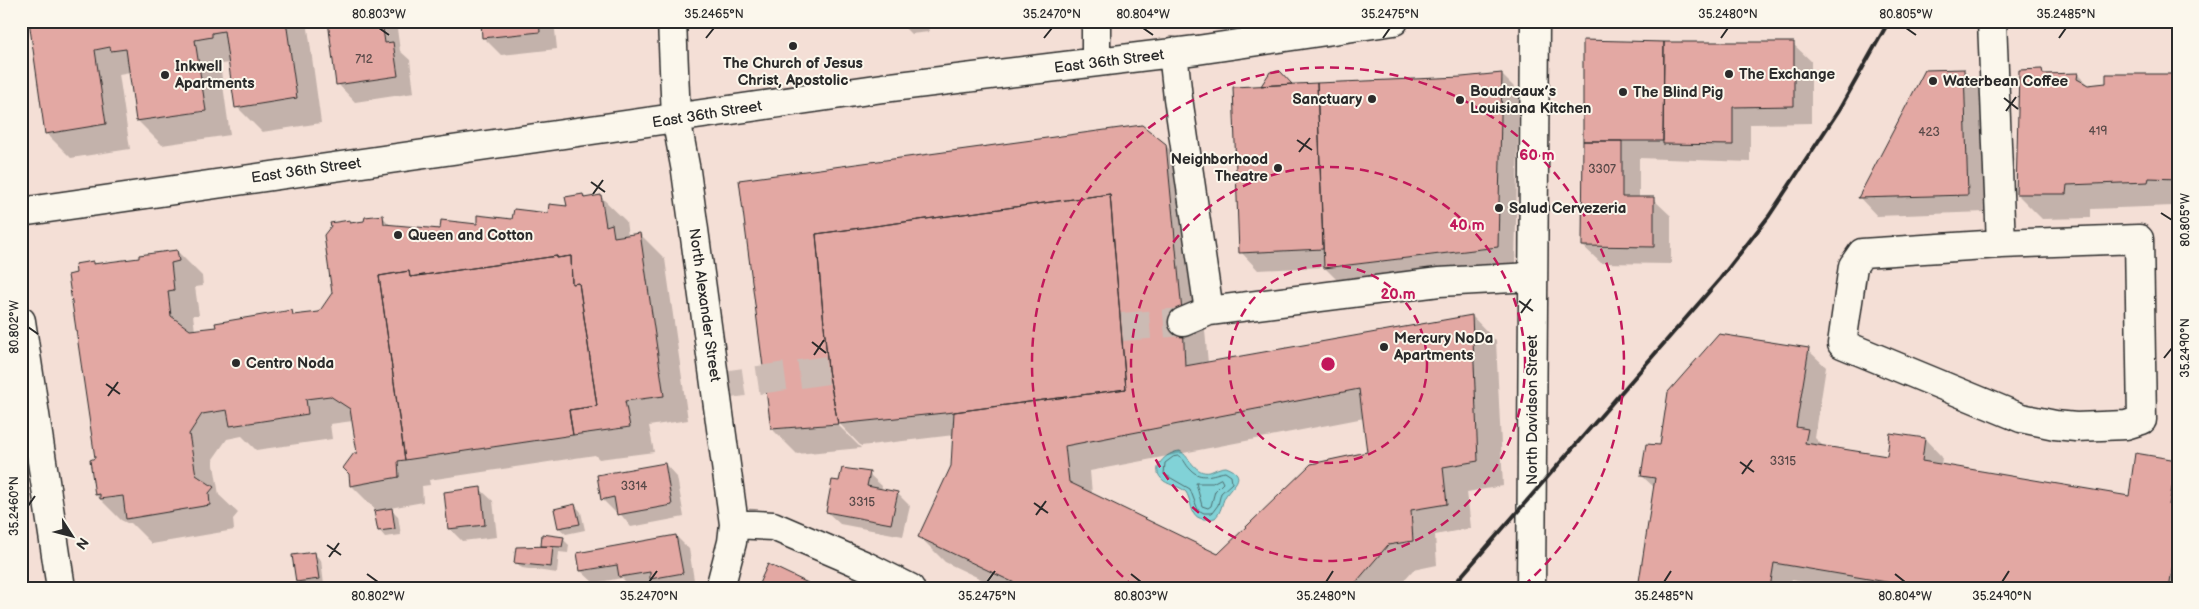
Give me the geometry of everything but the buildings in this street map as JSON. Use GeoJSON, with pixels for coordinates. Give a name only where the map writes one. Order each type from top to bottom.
{"type":"FeatureCollection","features":[{"type":"Feature","properties":{"kind":"street","name":"North Alexander Street"},"geometry":{"type":"LineString","coordinates":[[672,21],[676,118],[686,171],[734,524],[732,542],[720,588]]}},
{"type":"Feature","properties":{"kind":"street"},"geometry":{"type":"LineString","coordinates":[[1096,21],[1096,62]]}},
{"type":"Feature","properties":{"kind":"street","name":"East 36th Street"},"geometry":{"type":"LineString","coordinates":[[21,212],[883,88],[1173,52],[1394,21]]}},
{"type":"Feature","properties":{"kind":"street","name":"North Davidson Street"},"geometry":{"type":"LineString","coordinates":[[1531,588],[1535,21]]}},
{"type":"Feature","properties":{"kind":"street"},"geometry":{"type":"LineString","coordinates":[[1992,21],[2001,244]]}},
{"type":"Feature","properties":{"kind":"street"},"geometry":{"type":"LineString","coordinates":[[1173,52],[1209,311]]}},
{"type":"Feature","properties":{"kind":"street"},"geometry":{"type":"LineString","coordinates":[[2139,239],[2142,420],[2126,425],[2076,427],[2055,426],[2021,418],[1842,344],[1853,266],[1862,253],[2001,244],[2139,239]]}},
{"type":"Feature","properties":{"kind":"street"},"geometry":{"type":"LineString","coordinates":[[1183,322],[1209,311],[1439,282],[1532,277]]}},
{"type":"Feature","properties":{"kind":"street"},"geometry":{"type":"LineString","coordinates":[[21,321],[62,588]]}},
{"type":"Feature","properties":{"kind":"street"},"geometry":{"type":"LineString","coordinates":[[734,524],[773,526],[866,566],[910,588]]}},
{"type":"Feature","properties":{"kind":"water"},"geometry":{"type":"Polygon","coordinates":[[[1180,451],[1200,471],[1210,472],[1226,467],[1237,474],[1237,481],[1225,497],[1215,518],[1206,519],[1196,516],[1186,492],[1167,483],[1160,476],[1158,466],[1161,462],[1169,454],[1180,451]]]}},
{"type":"Feature","properties":{"kind":"tunnel"},"geometry":{"type":"LineString","coordinates":[[1122,327],[1183,322]]}},
{"type":"Feature","properties":{"kind":"tunnel"},"geometry":{"type":"LineString","coordinates":[[716,386],[828,370]]}},
{"type":"Feature","properties":{"kind":"railway"},"geometry":{"type":"LineString","coordinates":[[1451,588],[1720,279],[1769,216],[1839,110],[1889,21]]}},
{"type":"Feature","properties":{"kind":"place","name":"The Church of Jesus Christ, Apostolic"},"geometry":{"type":"Point","coordinates":[793,46]}},
{"type":"Feature","properties":{"kind":"place","name":"The Exchange"},"geometry":{"type":"Point","coordinates":[1729,74]}},
{"type":"Feature","properties":{"kind":"place","name":"Inkwell Apartments"},"geometry":{"type":"Point","coordinates":[165,75]}},
{"type":"Feature","properties":{"kind":"place","name":"Waterbean Coffee"},"geometry":{"type":"Point","coordinates":[1933,81]}},
{"type":"Feature","properties":{"kind":"place","name":"The Blind Pig"},"geometry":{"type":"Point","coordinates":[1623,92]}},
{"type":"Feature","properties":{"kind":"place","name":"Sanctuary"},"geometry":{"type":"Point","coordinates":[1372,99]}},
{"type":"Feature","properties":{"kind":"place","name":"Boudreaux’s Louisiana Kitchen"},"geometry":{"type":"Point","coordinates":[1460,100]}},
{"type":"Feature","properties":{"kind":"place","name":"Neighborhood Theatre"},"geometry":{"type":"Point","coordinates":[1278,168]}},
{"type":"Feature","properties":{"kind":"place","name":"Salud Cervezeria"},"geometry":{"type":"Point","coordinates":[1499,208]}},
{"type":"Feature","properties":{"kind":"place","name":"Queen and Cotton"},"geometry":{"type":"Point","coordinates":[398,235]}},
{"type":"Feature","properties":{"kind":"place","name":"Mercury NoDa Apartments"},"geometry":{"type":"Point","coordinates":[1384,347]}},
{"type":"Feature","properties":{"kind":"place","name":"Centro Noda"},"geometry":{"type":"Point","coordinates":[236,363]}}]}
